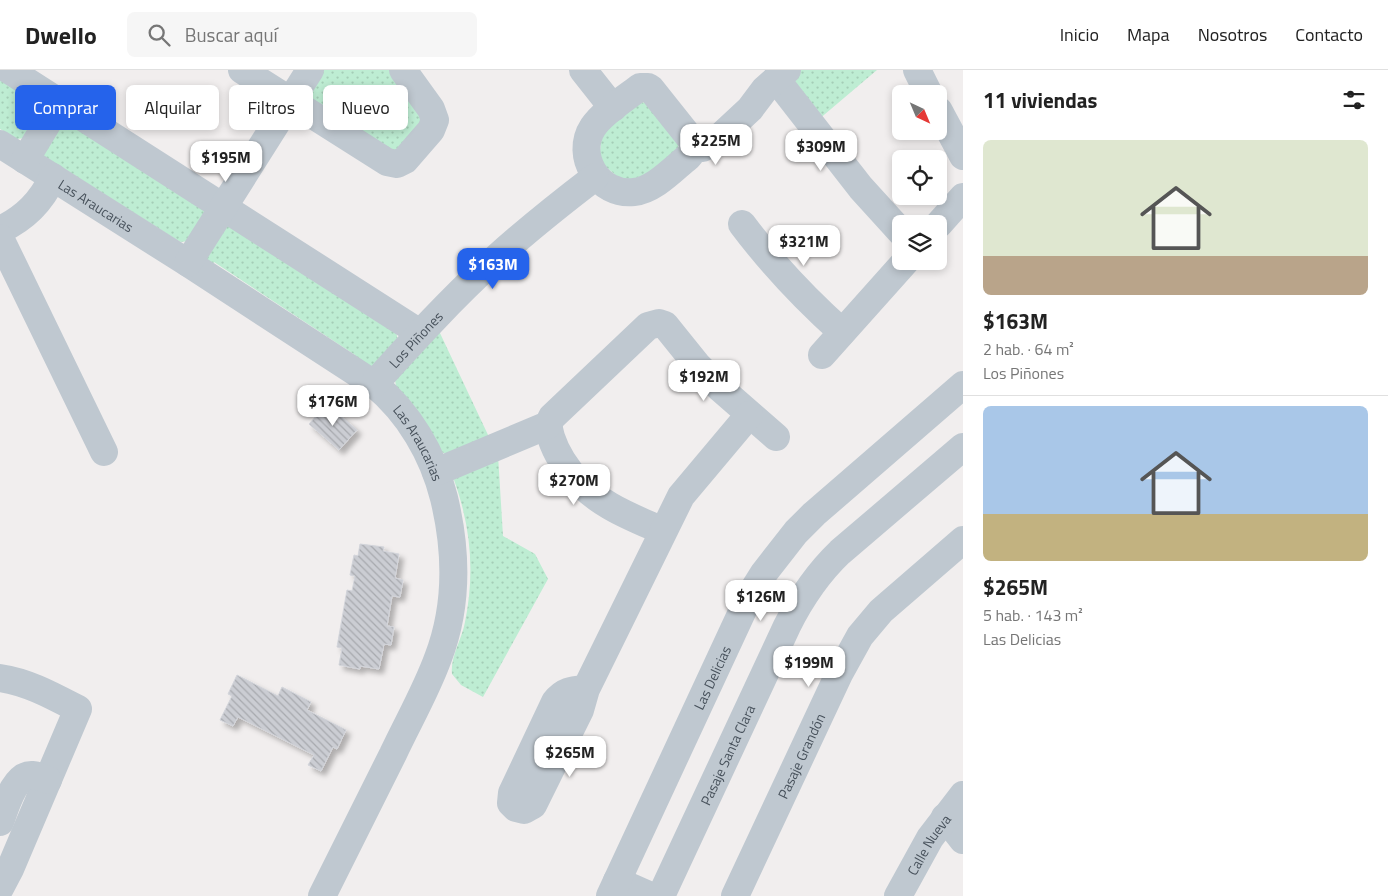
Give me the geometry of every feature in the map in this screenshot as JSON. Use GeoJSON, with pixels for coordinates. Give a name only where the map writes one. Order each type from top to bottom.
{"type":"FeatureCollection","features":[{"type":"Feature","properties":{"kind":"street"},"geometry":{"type":"LineString","coordinates":[[8,70],[30,85]]}},
{"type":"Feature","properties":{"kind":"street"},"geometry":{"type":"LineString","coordinates":[[242,70],[265,85]]}},
{"type":"Feature","properties":{"kind":"street"},"geometry":{"type":"LineString","coordinates":[[300,85],[310,70]]}},
{"type":"Feature","properties":{"kind":"street"},"geometry":{"type":"LineString","coordinates":[[313,115],[387,162],[397,164],[405,160],[431,130],[434,120],[431,109],[403,70]]}},
{"type":"Feature","properties":{"kind":"street"},"geometry":{"type":"LineString","coordinates":[[583,70],[613,108]]}},
{"type":"Feature","properties":{"kind":"street"},"geometry":{"type":"LineString","coordinates":[[916,70],[924,85]]}},
{"type":"Feature","properties":{"kind":"street"},"geometry":{"type":"LineString","coordinates":[[693,148],[703,148],[722,135],[750,110],[766,89],[781,75],[861,188],[892,222]]}},
{"type":"Feature","properties":{"kind":"street"},"geometry":{"type":"LineString","coordinates":[[640,87],[651,89],[693,142],[693,148],[692,153],[688,157],[655,184],[640,191],[613,190],[595,177],[587,158],[589,136],[596,122],[640,87]]}},
{"type":"Feature","properties":{"kind":"street"},"geometry":{"type":"LineString","coordinates":[[948,128],[963,156]]}},
{"type":"Feature","properties":{"kind":"street"},"geometry":{"type":"LineString","coordinates":[[25,160],[43,130]]}},
{"type":"Feature","properties":{"kind":"street"},"geometry":{"type":"LineString","coordinates":[[101,130],[420,333]]}},
{"type":"Feature","properties":{"kind":"street"},"geometry":{"type":"LineString","coordinates":[[188,262],[271,130]]}},
{"type":"Feature","properties":{"kind":"street","name":"Las Araucarias"},"geometry":{"type":"LineString","coordinates":[[0,144],[188,262],[374,384],[395,404],[411,424],[436,472],[451,531],[454,559],[452,605],[443,643],[429,680],[322,896]]}},
{"type":"Feature","properties":{"kind":"street"},"geometry":{"type":"LineString","coordinates":[[0,230],[28,214],[46,192],[53,177]]}},
{"type":"Feature","properties":{"kind":"street","name":"Los Piñones"},"geometry":{"type":"LineString","coordinates":[[374,384],[420,333],[494,260],[539,221],[595,177]]}},
{"type":"Feature","properties":{"kind":"street"},"geometry":{"type":"LineString","coordinates":[[947,215],[963,197]]}},
{"type":"Feature","properties":{"kind":"street"},"geometry":{"type":"LineString","coordinates":[[742,224],[786,279],[842,332]]}},
{"type":"Feature","properties":{"kind":"street"},"geometry":{"type":"LineString","coordinates":[[0,238],[104,452]]}},
{"type":"Feature","properties":{"kind":"street"},"geometry":{"type":"LineString","coordinates":[[822,355],[898,270]]}},
{"type":"Feature","properties":{"kind":"street"},"geometry":{"type":"LineString","coordinates":[[663,531],[610,506],[581,485],[561,459],[549,434],[548,425],[552,417],[648,326],[659,323],[665,325],[704,372],[749,415],[776,437]]}},
{"type":"Feature","properties":{"kind":"street","name":"Las Delicias"},"geometry":{"type":"LineString","coordinates":[[614,888],[749,598],[764,573],[780,550],[814,514],[963,385]]}},
{"type":"Feature","properties":{"kind":"street"},"geometry":{"type":"LineString","coordinates":[[586,689],[681,496],[749,415]]}},
{"type":"Feature","properties":{"kind":"street"},"geometry":{"type":"LineString","coordinates":[[436,472],[548,425]]}},
{"type":"Feature","properties":{"kind":"street","name":"Pasaje Santa Clara"},"geometry":{"type":"LineString","coordinates":[[661,896],[797,605],[811,584],[840,552],[963,447]]}},
{"type":"Feature","properties":{"kind":"street","name":"Pasaje Grandón"},"geometry":{"type":"LineString","coordinates":[[735,896],[839,674],[860,636],[881,611],[963,540]]}},
{"type":"Feature","properties":{"kind":"street"},"geometry":{"type":"LineString","coordinates":[[0,678],[37,689],[78,709],[10,870],[0,888]]}},
{"type":"Feature","properties":{"kind":"street"},"geometry":{"type":"LineString","coordinates":[[0,822],[14,788],[20,780],[33,775],[48,780]]}},
{"type":"Feature","properties":{"kind":"street","name":"Calle Nueva"},"geometry":{"type":"LineString","coordinates":[[898,896],[922,850],[963,795]]}},
{"type":"Feature","properties":{"kind":"street"},"geometry":{"type":"LineString","coordinates":[[945,817],[963,840]]}},
{"type":"Feature","properties":{"kind":"street"},"geometry":{"type":"LineString","coordinates":[[614,888],[651,896]]}},
{"type":"Feature","properties":{"kind":"green space"},"geometry":{"type":"Polygon","coordinates":[[[321,70],[394,70],[404,85],[323,85],[323,109],[313,103],[312,85],[321,70]]]}},
{"type":"Feature","properties":{"kind":"green space"},"geometry":{"type":"Polygon","coordinates":[[[800,70],[877,70],[818,120],[792,77],[800,70]]]}},
{"type":"Feature","properties":{"kind":"green space"},"geometry":{"type":"Polygon","coordinates":[[[0,76],[15,87],[15,130],[30,130],[25,138],[17,139],[0,129],[0,76]]]}},
{"type":"Feature","properties":{"kind":"green space"},"geometry":{"type":"Polygon","coordinates":[[[408,91],[425,116],[396,153],[358,130],[408,130],[408,91]]]}},
{"type":"Feature","properties":{"kind":"green space"},"geometry":{"type":"Polygon","coordinates":[[[640,102],[648,103],[678,141],[678,149],[650,177],[626,184],[599,161],[602,132],[640,102]]]}},
{"type":"Feature","properties":{"kind":"green space"},"geometry":{"type":"Polygon","coordinates":[[[56,130],[83,130],[208,205],[188,241],[181,242],[42,155],[56,130]]]}},
{"type":"Feature","properties":{"kind":"green space"},"geometry":{"type":"Polygon","coordinates":[[[223,222],[396,331],[398,341],[374,367],[351,361],[355,355],[214,262],[211,267],[206,263],[205,251],[223,222]]]}},
{"type":"Feature","properties":{"kind":"green space"},"geometry":{"type":"Polygon","coordinates":[[[439,331],[489,437],[447,454],[441,452],[396,386],[395,380],[439,331]]]}},
{"type":"Feature","properties":{"kind":"green space"},"geometry":{"type":"Polygon","coordinates":[[[498,455],[503,536],[535,554],[548,579],[483,697],[461,685],[452,674],[454,655],[465,622],[470,586],[468,533],[454,480],[455,477],[498,455]]]}},
{"type":"Feature","properties":{"kind":"building"},"geometry":{"type":"Polygon","coordinates":[[[327,404],[357,430],[339,450],[309,424],[327,404]]]}},
{"type":"Feature","properties":{"kind":"building"},"geometry":{"type":"Polygon","coordinates":[[[360,544],[384,547],[383,551],[399,554],[395,578],[403,580],[400,597],[392,596],[387,626],[394,627],[391,645],[384,644],[379,669],[360,666],[360,669],[339,665],[342,648],[337,647],[347,590],[352,591],[355,576],[350,575],[354,555],[358,556],[360,544]]]}},
{"type":"Feature","properties":{"kind":"building"},"geometry":{"type":"Polygon","coordinates":[[[237,675],[278,696],[282,687],[311,702],[307,710],[346,730],[337,749],[333,747],[321,771],[308,765],[314,755],[238,717],[233,726],[220,720],[232,696],[228,694],[237,675]]]}}]}
